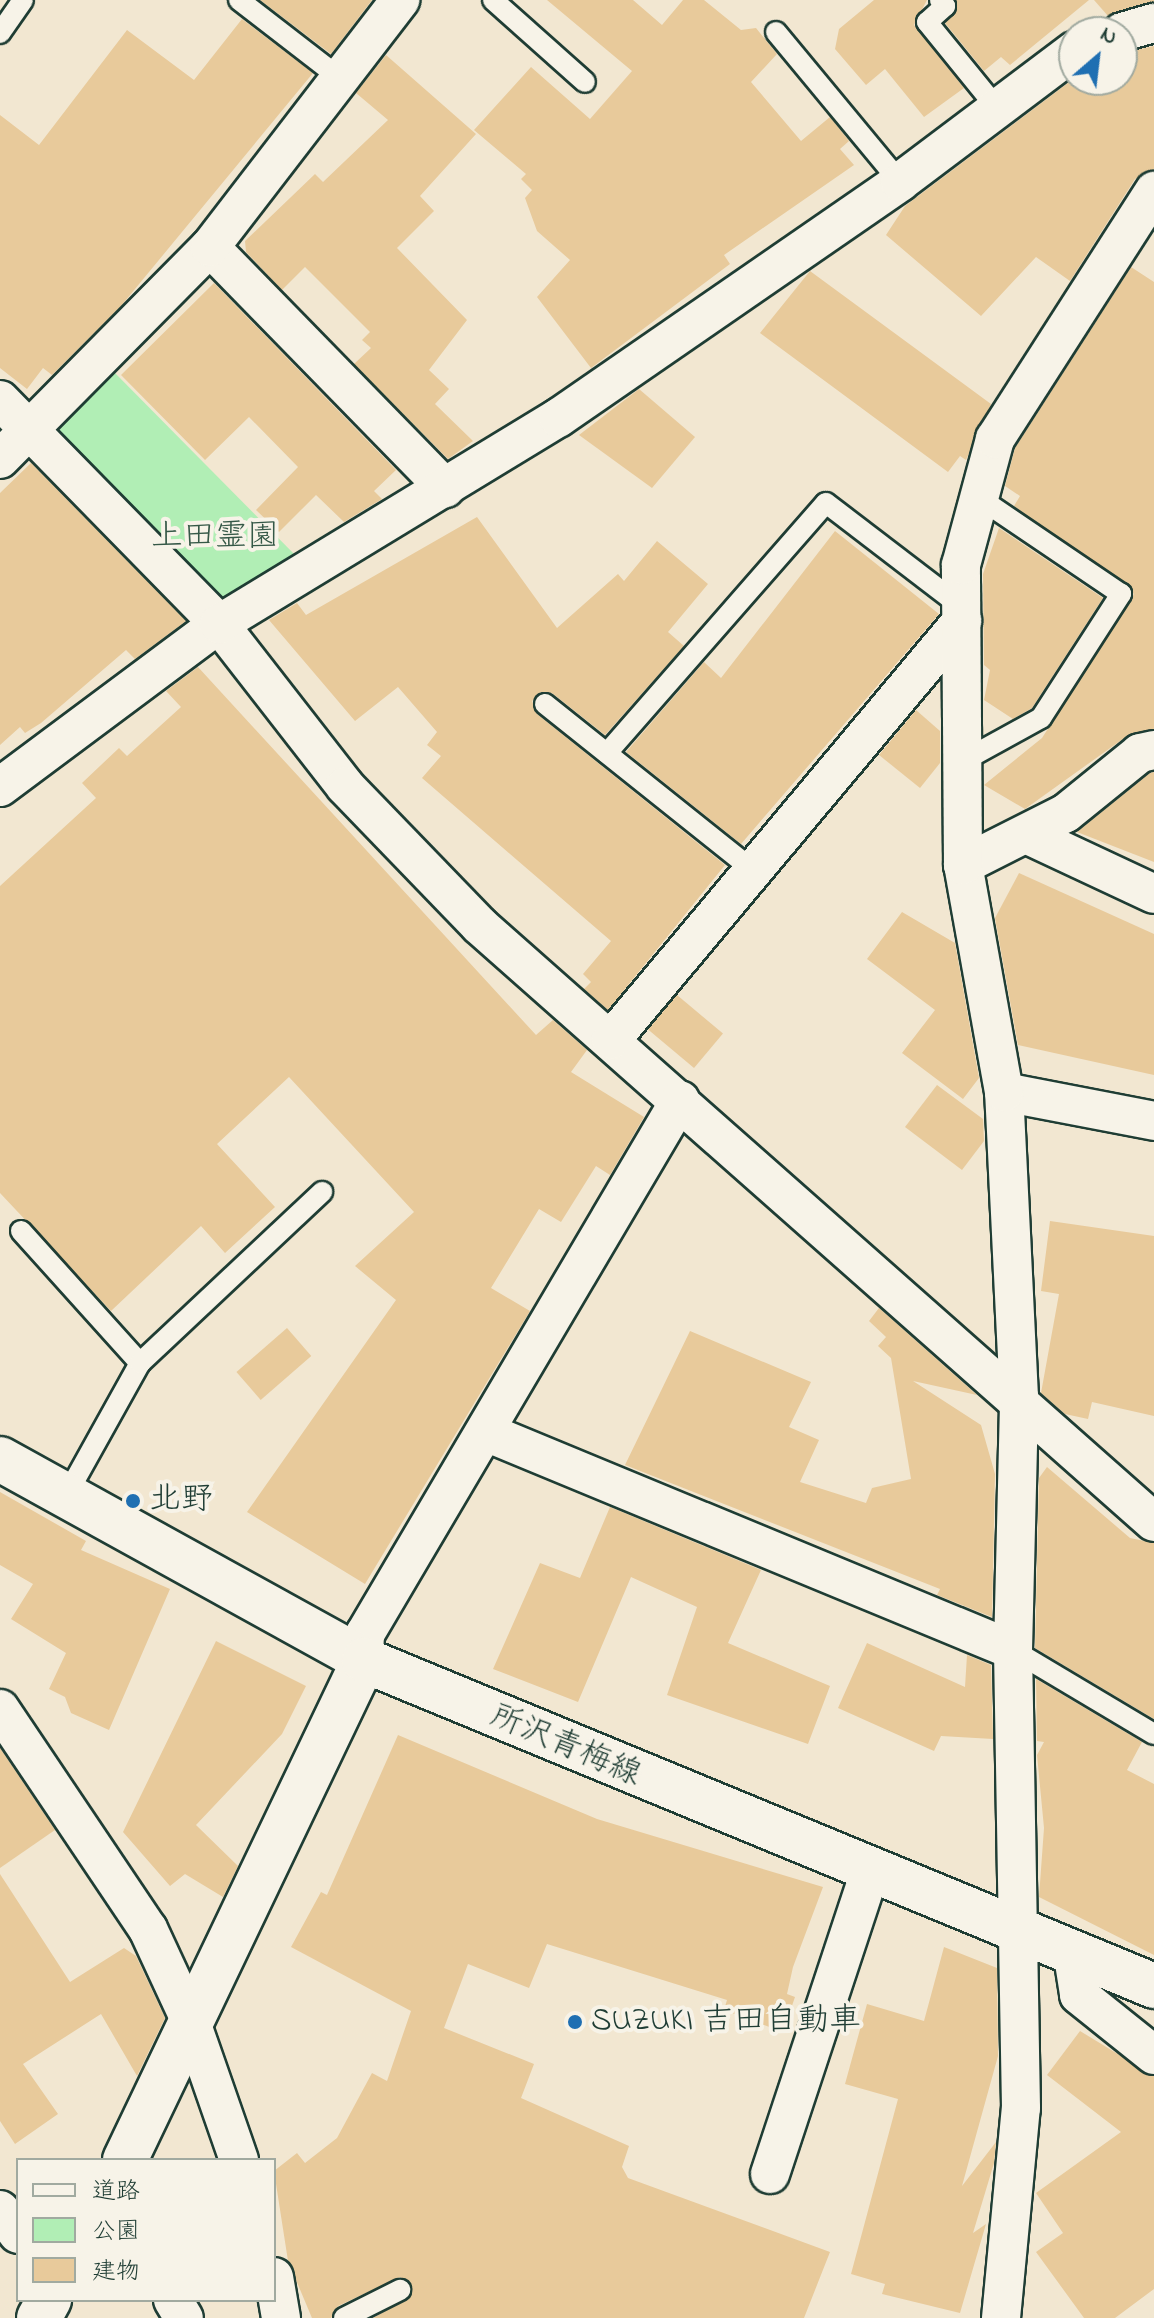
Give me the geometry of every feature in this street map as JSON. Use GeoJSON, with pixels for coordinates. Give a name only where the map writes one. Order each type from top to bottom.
{"type":"FeatureCollection","features":[{"type":"Feature","properties":{"kind":"main road","name":"所沢青梅線"},"geometry":{"type":"LineString","coordinates":[[0,1459],[364,1660],[869,1874],[1154,1986]]}},
{"type":"Feature","properties":{"kind":"main road"},"geometry":{"type":"LineString","coordinates":[[126,2158],[364,1660]]}},
{"type":"Feature","properties":{"kind":"street"},"geometry":{"type":"LineString","coordinates":[[0,459],[210,247],[400,0]]}},
{"type":"Feature","properties":{"kind":"street"},"geometry":{"type":"LineString","coordinates":[[0,787],[219,624],[445,488],[900,182],[1058,63]]}},
{"type":"Feature","properties":{"kind":"street"},"geometry":{"type":"LineString","coordinates":[[1001,2318],[1021,2108],[1013,1650],[1019,1397],[1004,1092],[963,865],[961,565],[976,496],[995,439],[1154,191]]}},
{"type":"Feature","properties":{"kind":"street"},"geometry":{"type":"LineString","coordinates":[[210,247],[445,488]]}},
{"type":"Feature","properties":{"kind":"street"},"geometry":{"type":"LineString","coordinates":[[0,400],[31,426],[219,624],[345,786],[479,925],[1019,1397],[1154,1522]]}},
{"type":"Feature","properties":{"kind":"street"},"geometry":{"type":"LineString","coordinates":[[611,1040],[962,614]]}},
{"type":"Feature","properties":{"kind":"street"},"geometry":{"type":"LineString","coordinates":[[963,865],[1066,813],[1140,753],[1154,750]]}},
{"type":"Feature","properties":{"kind":"street"},"geometry":{"type":"LineString","coordinates":[[1026,834],[1154,894]]}},
{"type":"Feature","properties":{"kind":"street"},"geometry":{"type":"LineString","coordinates":[[1004,1092],[1154,1121]]}},
{"type":"Feature","properties":{"kind":"street"},"geometry":{"type":"LineString","coordinates":[[364,1660],[365,1634],[488,1433],[680,1100]]}},
{"type":"Feature","properties":{"kind":"street"},"geometry":{"type":"LineString","coordinates":[[488,1433],[1013,1650]]}},
{"type":"Feature","properties":{"kind":"street"},"geometry":{"type":"LineString","coordinates":[[0,1709],[148,1929],[191,2022],[238,2158]]}},
{"type":"Feature","properties":{"kind":"street"},"geometry":{"type":"LineString","coordinates":[[770,2174],[869,1874]]}},
{"type":"Feature","properties":{"kind":"street"},"geometry":{"type":"LineString","coordinates":[[1073,1956],[1079,1995],[1154,2055]]}},
{"type":"Feature","properties":{"kind":"street"},"geometry":{"type":"LineString","coordinates":[[0,2210],[16,2231]]}},
{"type":"Feature","properties":{"kind":"street"},"geometry":{"type":"LineString","coordinates":[[276,2289],[281,2318]]}},
{"type":"Feature","properties":{"kind":"lane"},"geometry":{"type":"LineString","coordinates":[[0,33],[23,0]]}},
{"type":"Feature","properties":{"kind":"lane"},"geometry":{"type":"LineString","coordinates":[[239,0],[340,78]]}},
{"type":"Feature","properties":{"kind":"lane"},"geometry":{"type":"LineString","coordinates":[[493,0],[585,82]]}},
{"type":"Feature","properties":{"kind":"lane"},"geometry":{"type":"LineString","coordinates":[[940,0],[945,6],[927,22],[997,108]]}},
{"type":"Feature","properties":{"kind":"lane"},"geometry":{"type":"LineString","coordinates":[[776,32],[900,182]]}},
{"type":"Feature","properties":{"kind":"lane"},"geometry":{"type":"LineString","coordinates":[[963,761],[1041,718],[1121,594],[976,496]]}},
{"type":"Feature","properties":{"kind":"lane"},"geometry":{"type":"LineString","coordinates":[[607,753],[826,503],[962,614]]}},
{"type":"Feature","properties":{"kind":"lane"},"geometry":{"type":"LineString","coordinates":[[545,704],[753,870]]}},
{"type":"Feature","properties":{"kind":"lane"},"geometry":{"type":"LineString","coordinates":[[66,1496],[140,1363],[322,1192]]}},
{"type":"Feature","properties":{"kind":"lane"},"geometry":{"type":"LineString","coordinates":[[21,1231],[140,1363]]}},
{"type":"Feature","properties":{"kind":"lane"},"geometry":{"type":"LineString","coordinates":[[1013,1650],[1154,1734]]}},
{"type":"Feature","properties":{"kind":"lane"},"geometry":{"type":"LineString","coordinates":[[344,2318],[400,2290]]}},
{"type":"Feature","properties":{"kind":"green space","name":"上田霊園"},"geometry":{"type":"Polygon","coordinates":[[[113,371],[300,560],[226,605],[60,440],[56,429],[113,371]]]}},
{"type":"Feature","properties":{"kind":"building"},"geometry":{"type":"Polygon","coordinates":[[[260,0],[372,0],[331,54],[260,0]]]}},
{"type":"Feature","properties":{"kind":"building"},"geometry":{"type":"Polygon","coordinates":[[[547,0],[633,0],[662,25],[683,0],[704,0],[741,30],[756,28],[777,54],[751,82],[801,141],[830,117],[849,141],[840,149],[854,165],[724,255],[730,264],[591,368],[537,297],[570,260],[537,231],[525,198],[532,190],[521,179],[526,174],[474,130],[531,67],[590,119],[632,71],[547,0]]]}},
{"type":"Feature","properties":{"kind":"building"},"geometry":{"type":"Polygon","coordinates":[[[874,0],[927,0],[914,25],[964,88],[924,117],[885,69],[866,85],[835,49],[839,29],[874,0]]]}},
{"type":"Feature","properties":{"kind":"building"},"geometry":{"type":"Polygon","coordinates":[[[956,0],[1089,0],[1070,16],[1058,16],[1058,26],[1010,65],[1001,57],[984,71],[945,23],[956,0]]]}},
{"type":"Feature","properties":{"kind":"building"},"geometry":{"type":"Polygon","coordinates":[[[1094,0],[1154,0],[1154,2],[1108,16],[1094,0]]]}},
{"type":"Feature","properties":{"kind":"building"},"geometry":{"type":"Polygon","coordinates":[[[242,19],[313,73],[121,306],[52,375],[43,368],[27,389],[0,368],[0,115],[39,145],[127,30],[194,80],[242,19]]]}},
{"type":"Feature","properties":{"kind":"building"},"geometry":{"type":"Polygon","coordinates":[[[1154,46],[1154,169],[1135,179],[1070,281],[1036,257],[981,316],[886,235],[905,206],[1058,91],[1058,96],[1138,96],[1138,50],[1154,46]]]}},
{"type":"Feature","properties":{"kind":"building"},"geometry":{"type":"Polygon","coordinates":[[[386,55],[476,134],[420,196],[434,211],[397,248],[467,320],[429,370],[449,389],[435,404],[473,441],[448,459],[354,364],[371,348],[362,340],[370,332],[305,267],[282,290],[246,252],[245,241],[315,174],[323,182],[388,120],[356,93],[386,55]]]}},
{"type":"Feature","properties":{"kind":"building"},"geometry":{"type":"Polygon","coordinates":[[[1131,267],[1154,282],[1154,729],[1127,736],[1025,809],[984,785],[1042,738],[1134,594],[1014,506],[1020,496],[1005,486],[1015,448],[1131,267]]]}},
{"type":"Feature","properties":{"kind":"building"},"geometry":{"type":"Polygon","coordinates":[[[810,271],[991,404],[966,460],[960,456],[948,472],[760,333],[810,271]]]}},
{"type":"Feature","properties":{"kind":"building"},"geometry":{"type":"Polygon","coordinates":[[[214,283],[396,470],[374,491],[382,499],[344,522],[316,495],[279,532],[256,510],[298,467],[249,417],[205,460],[121,375],[214,283]]]}},
{"type":"Feature","properties":{"kind":"building"},"geometry":{"type":"Polygon","coordinates":[[[639,389],[695,437],[652,488],[579,435],[639,389]]]}},
{"type":"Feature","properties":{"kind":"building"},"geometry":{"type":"Polygon","coordinates":[[[31,463],[186,621],[135,659],[126,650],[41,723],[25,733],[20,727],[0,745],[0,493],[31,463]]]}},
{"type":"Feature","properties":{"kind":"building"},"geometry":{"type":"Polygon","coordinates":[[[477,517],[557,628],[618,574],[624,581],[657,541],[708,584],[668,632],[684,646],[605,735],[552,693],[541,692],[532,701],[537,714],[725,865],[608,1010],[584,989],[591,982],[583,974],[611,941],[422,778],[441,756],[427,745],[437,732],[398,687],[355,721],[269,620],[297,603],[306,615],[477,517]]]}},
{"type":"Feature","properties":{"kind":"building"},"geometry":{"type":"Polygon","coordinates":[[[999,528],[1103,598],[1032,708],[1013,719],[984,700],[990,670],[984,665],[983,574],[999,528]]]}},
{"type":"Feature","properties":{"kind":"building"},"geometry":{"type":"Polygon","coordinates":[[[835,531],[939,614],[741,844],[626,752],[704,662],[721,678],[835,531]]]}},
{"type":"Feature","properties":{"kind":"building"},"geometry":{"type":"Polygon","coordinates":[[[198,667],[536,1035],[553,1020],[587,1050],[571,1072],[644,1117],[610,1175],[596,1166],[561,1222],[539,1209],[491,1288],[530,1311],[365,1584],[247,1512],[396,1300],[355,1266],[414,1212],[289,1077],[217,1144],[275,1207],[225,1253],[201,1226],[111,1311],[0,1193],[0,886],[96,798],[82,783],[119,748],[127,756],[181,707],[166,691],[198,667]]]}},
{"type":"Feature","properties":{"kind":"building"},"geometry":{"type":"Polygon","coordinates":[[[916,710],[940,731],[940,763],[920,788],[879,755],[916,710]]]}},
{"type":"Feature","properties":{"kind":"building"},"geometry":{"type":"Polygon","coordinates":[[[1154,772],[1154,862],[1077,832],[1150,773],[1154,772]]]}},
{"type":"Feature","properties":{"kind":"building"},"geometry":{"type":"Polygon","coordinates":[[[1019,873],[1154,934],[1154,1075],[1018,1045],[995,918],[1019,873]]]}},
{"type":"Feature","properties":{"kind":"building"},"geometry":{"type":"Polygon","coordinates":[[[902,912],[955,943],[979,1078],[963,1099],[902,1053],[935,1010],[867,959],[902,912]]]}},
{"type":"Feature","properties":{"kind":"building"},"geometry":{"type":"Polygon","coordinates":[[[677,995],[723,1034],[694,1068],[648,1029],[677,995]]]}},
{"type":"Feature","properties":{"kind":"building"},"geometry":{"type":"Polygon","coordinates":[[[937,1085],[983,1119],[984,1141],[962,1170],[905,1127],[937,1085]]]}},
{"type":"Feature","properties":{"kind":"building"},"geometry":{"type":"Polygon","coordinates":[[[1050,1221],[1154,1236],[1154,1416],[1092,1402],[1088,1419],[1065,1414],[1041,1393],[1059,1294],[1041,1291],[1050,1221]]]}},
{"type":"Feature","properties":{"kind":"building"},"geometry":{"type":"Polygon","coordinates":[[[879,1308],[977,1395],[913,1381],[981,1425],[995,1474],[992,1617],[937,1595],[940,1589],[625,1465],[690,1331],[811,1382],[789,1427],[819,1440],[800,1482],[866,1503],[872,1488],[911,1479],[891,1358],[878,1346],[886,1337],[869,1321],[879,1308]]]}},
{"type":"Feature","properties":{"kind":"building"},"geometry":{"type":"Polygon","coordinates":[[[287,1328],[311,1356],[261,1400],[236,1372],[287,1328]]]}},
{"type":"Feature","properties":{"kind":"building"},"geometry":{"type":"Polygon","coordinates":[[[1047,1467],[1130,1538],[1154,1543],[1154,1719],[1035,1648],[1039,1478],[1047,1467]]]}},
{"type":"Feature","properties":{"kind":"building"},"geometry":{"type":"Polygon","coordinates":[[[0,1492],[86,1541],[81,1550],[170,1589],[109,1730],[71,1713],[65,1697],[49,1689],[66,1653],[11,1619],[33,1584],[0,1565],[0,1492]]]}},
{"type":"Feature","properties":{"kind":"building"},"geometry":{"type":"Polygon","coordinates":[[[610,1507],[761,1570],[728,1643],[830,1686],[808,1744],[667,1695],[697,1607],[631,1577],[578,1702],[493,1669],[540,1563],[580,1578],[610,1507]]]}},
{"type":"Feature","properties":{"kind":"building"},"geometry":{"type":"Polygon","coordinates":[[[216,1641],[306,1686],[282,1734],[196,1825],[238,1866],[223,1897],[185,1874],[170,1886],[123,1832],[216,1641]]]}},
{"type":"Feature","properties":{"kind":"building"},"geometry":{"type":"Polygon","coordinates":[[[867,1643],[965,1687],[967,1655],[991,1665],[993,1739],[941,1736],[934,1751],[838,1708],[867,1643]]]}},
{"type":"Feature","properties":{"kind":"building"},"geometry":{"type":"Polygon","coordinates":[[[1036,1679],[1142,1742],[1127,1770],[1154,1784],[1154,1955],[1039,1897],[1044,1828],[1037,1755],[1044,1742],[1037,1741],[1036,1679]]]}},
{"type":"Feature","properties":{"kind":"building"},"geometry":{"type":"Polygon","coordinates":[[[398,1735],[597,1819],[823,1887],[793,1967],[787,1994],[795,1997],[783,2032],[724,2010],[727,2000],[547,1944],[529,1988],[468,1964],[444,2028],[534,2064],[521,2098],[629,2146],[622,2167],[628,2178],[830,2252],[804,2318],[373,2318],[411,2296],[411,2284],[400,2277],[338,2306],[331,2318],[312,2318],[288,2261],[276,2169],[297,2153],[305,2163],[337,2138],[372,2073],[387,2081],[411,2011],[291,1947],[321,1892],[327,1895],[398,1735]]]}},
{"type":"Feature","properties":{"kind":"building"},"geometry":{"type":"Polygon","coordinates":[[[0,1748],[55,1830],[0,1868],[0,1748]]]}},
{"type":"Feature","properties":{"kind":"building"},"geometry":{"type":"Polygon","coordinates":[[[0,1874],[70,1982],[124,1948],[136,1956],[165,2018],[137,2076],[101,2014],[23,2064],[58,2114],[15,2144],[0,2121],[0,1874]]]}},
{"type":"Feature","properties":{"kind":"building"},"geometry":{"type":"Polygon","coordinates":[[[944,1947],[997,1968],[998,2056],[962,2186],[996,2142],[994,2163],[973,2233],[986,2224],[960,2313],[882,2294],[885,2284],[851,2274],[898,2099],[845,2084],[867,2004],[924,2021],[944,1947]]]}},
{"type":"Feature","properties":{"kind":"building"},"geometry":{"type":"Polygon","coordinates":[[[1080,2031],[1154,2076],[1154,2289],[1115,2318],[1084,2318],[1036,2252],[1063,2233],[1036,2193],[1121,2132],[1047,2075],[1080,2031]]]}},
{"type":"Feature","properties":{"kind":"place","name":"北野"},"geometry":{"type":"Point","coordinates":[133,1501]}},
{"type":"Feature","properties":{"kind":"place","name":"SUZUKI 吉田自動車"},"geometry":{"type":"Point","coordinates":[575,2022]}}]}
